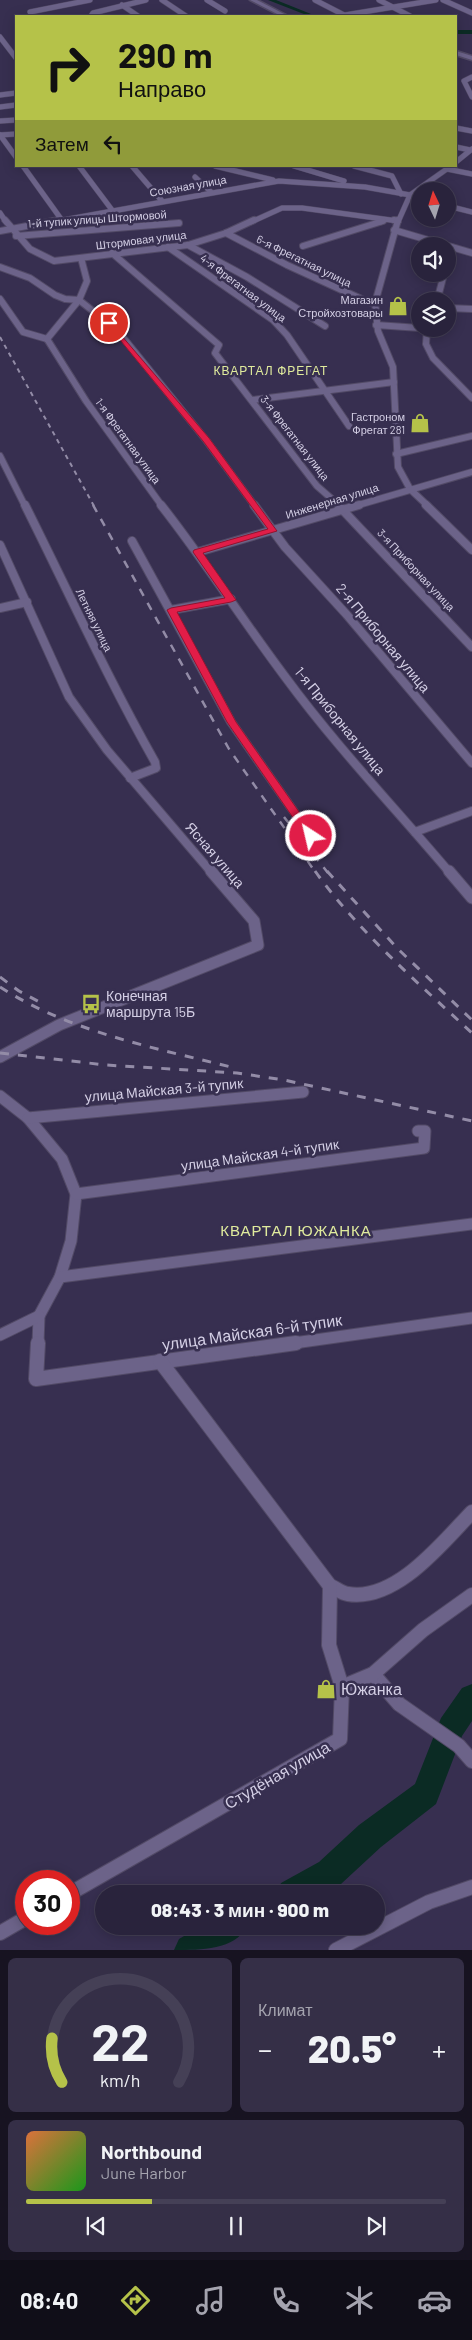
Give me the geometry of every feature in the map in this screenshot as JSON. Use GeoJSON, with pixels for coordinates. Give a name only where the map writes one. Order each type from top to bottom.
{"type":"FeatureCollection","features":[{"type":"Feature","properties":{"kind":"street"},"geometry":{"type":"LineString","coordinates":[[30,12],[90,0]]}},
{"type":"Feature","properties":{"kind":"street"},"geometry":{"type":"LineString","coordinates":[[92,15],[93,13],[146,0]]}},
{"type":"Feature","properties":{"kind":"street"},"geometry":{"type":"LineString","coordinates":[[162,0],[184,15]]}},
{"type":"Feature","properties":{"kind":"street"},"geometry":{"type":"LineString","coordinates":[[207,0],[225,12]]}},
{"type":"Feature","properties":{"kind":"street"},"geometry":{"type":"LineString","coordinates":[[253,0],[283,15]]}},
{"type":"Feature","properties":{"kind":"street"},"geometry":{"type":"LineString","coordinates":[[315,0],[339,15]]}},
{"type":"Feature","properties":{"kind":"street"},"geometry":{"type":"LineString","coordinates":[[379,0],[408,15]]}},
{"type":"Feature","properties":{"kind":"street"},"geometry":{"type":"LineString","coordinates":[[347,15],[436,0]]}},
{"type":"Feature","properties":{"kind":"street"},"geometry":{"type":"LineString","coordinates":[[443,0],[472,13]]}},
{"type":"Feature","properties":{"kind":"street"},"geometry":{"type":"LineString","coordinates":[[122,5],[137,15]]}},
{"type":"Feature","properties":{"kind":"street"},"geometry":{"type":"LineString","coordinates":[[0,37],[15,57]]}},
{"type":"Feature","properties":{"kind":"street"},"geometry":{"type":"LineString","coordinates":[[7,47],[15,46]]}},
{"type":"Feature","properties":{"kind":"street"},"geometry":{"type":"LineString","coordinates":[[457,53],[472,58]]}},
{"type":"Feature","properties":{"kind":"street"},"geometry":{"type":"LineString","coordinates":[[457,83],[465,82],[472,77]]}},
{"type":"Feature","properties":{"kind":"street"},"geometry":{"type":"LineString","coordinates":[[465,82],[472,86]]}},
{"type":"Feature","properties":{"kind":"street"},"geometry":{"type":"LineString","coordinates":[[465,82],[472,97]]}},
{"type":"Feature","properties":{"kind":"street"},"geometry":{"type":"LineString","coordinates":[[0,95],[15,92]]}},
{"type":"Feature","properties":{"kind":"street"},"geometry":{"type":"LineString","coordinates":[[0,107],[15,105]]}},
{"type":"Feature","properties":{"kind":"street"},"geometry":{"type":"LineString","coordinates":[[0,121],[15,120]]}},
{"type":"Feature","properties":{"kind":"street"},"geometry":{"type":"LineString","coordinates":[[457,128],[472,131]]}},
{"type":"Feature","properties":{"kind":"street"},"geometry":{"type":"LineString","coordinates":[[0,135],[15,134]]}},
{"type":"Feature","properties":{"kind":"street"},"geometry":{"type":"LineString","coordinates":[[0,135],[15,156]]}},
{"type":"Feature","properties":{"kind":"street"},"geometry":{"type":"LineString","coordinates":[[457,147],[471,149]]}},
{"type":"Feature","properties":{"kind":"street"},"geometry":{"type":"LineString","coordinates":[[457,161],[471,149]]}},
{"type":"Feature","properties":{"kind":"street"},"geometry":{"type":"LineString","coordinates":[[24,167],[61,219]]}},
{"type":"Feature","properties":{"kind":"street"},"geometry":{"type":"LineString","coordinates":[[79,167],[112,210]]}},
{"type":"Feature","properties":{"kind":"street"},"geometry":{"type":"LineString","coordinates":[[133,167],[162,201]]}},
{"type":"Feature","properties":{"kind":"street"},"geometry":{"type":"LineString","coordinates":[[219,167],[279,181]]}},
{"type":"Feature","properties":{"kind":"street"},"geometry":{"type":"LineString","coordinates":[[297,167],[365,188]]}},
{"type":"Feature","properties":{"kind":"street"},"geometry":{"type":"LineString","coordinates":[[358,167],[392,176],[402,194]]}},
{"type":"Feature","properties":{"kind":"street"},"geometry":{"type":"LineString","coordinates":[[431,182],[449,168],[472,174]]}},
{"type":"Feature","properties":{"kind":"street"},"geometry":{"type":"LineString","coordinates":[[195,176],[211,192]]}},
{"type":"Feature","properties":{"kind":"street","name":"Союзная улица"},"geometry":{"type":"LineString","coordinates":[[0,231],[279,181],[365,188],[411,197]]}},
{"type":"Feature","properties":{"kind":"street"},"geometry":{"type":"LineString","coordinates":[[411,197],[394,230],[375,303],[376,325],[393,368],[398,467],[410,489],[472,550]]}},
{"type":"Feature","properties":{"kind":"street","name":"Штормовая улица"},"geometry":{"type":"LineString","coordinates":[[0,213],[16,236],[49,260],[63,260],[188,245],[226,233],[272,212],[293,207],[398,221]]}},
{"type":"Feature","properties":{"kind":"street"},"geometry":{"type":"LineString","coordinates":[[456,208],[472,212]]}},
{"type":"Feature","properties":{"kind":"street"},"geometry":{"type":"LineString","coordinates":[[303,246],[389,220]]}},
{"type":"Feature","properties":{"kind":"street","name":"1-й тупик улицы Штормовой"},"geometry":{"type":"LineString","coordinates":[[16,236],[179,223]]}},
{"type":"Feature","properties":{"kind":"street"},"geometry":{"type":"LineString","coordinates":[[394,230],[417,237]]}},
{"type":"Feature","properties":{"kind":"street","name":"6-я Фрегатная улица"},"geometry":{"type":"LineString","coordinates":[[226,233],[300,272],[368,302],[375,303]]}},
{"type":"Feature","properties":{"kind":"street"},"geometry":{"type":"LineString","coordinates":[[188,245],[247,277],[325,326]]}},
{"type":"Feature","properties":{"kind":"street","name":"4-я Фрегатная улица"},"geometry":{"type":"LineString","coordinates":[[168,246],[273,320],[287,335],[349,426]]}},
{"type":"Feature","properties":{"kind":"street"},"geometry":{"type":"LineString","coordinates":[[456,248],[472,252]]}},
{"type":"Feature","properties":{"kind":"street","name":"3-я Фрегатная улица"},"geometry":{"type":"LineString","coordinates":[[112,253],[216,342],[219,348],[215,350],[215,353],[317,486],[344,510]]}},
{"type":"Feature","properties":{"kind":"street"},"geometry":{"type":"LineString","coordinates":[[0,299],[23,332],[47,340],[78,300],[87,281],[81,258]]}},
{"type":"Feature","properties":{"kind":"street"},"geometry":{"type":"LineString","coordinates":[[0,267],[30,278],[55,295],[65,299],[78,300]]}},
{"type":"Feature","properties":{"kind":"street","name":"2-я Приборная улица"},"geometry":{"type":"LineString","coordinates":[[78,300],[102,316],[117,330],[206,440],[273,531],[472,763]]}},
{"type":"Feature","properties":{"kind":"street"},"geometry":{"type":"LineString","coordinates":[[456,308],[472,309]]}},
{"type":"Feature","properties":{"kind":"street"},"geometry":{"type":"LineString","coordinates":[[376,325],[411,327]]}},
{"type":"Feature","properties":{"kind":"street"},"geometry":{"type":"LineString","coordinates":[[426,337],[426,343],[430,354],[457,385],[472,398]]}},
{"type":"Feature","properties":{"kind":"street","name":"1-я Фрегатная улица"},"geometry":{"type":"LineString","coordinates":[[47,340],[86,401],[144,483],[198,552]]}},
{"type":"Feature","properties":{"kind":"street"},"geometry":{"type":"LineString","coordinates":[[252,400],[394,382]]}},
{"type":"Feature","properties":{"kind":"street"},"geometry":{"type":"LineString","coordinates":[[396,454],[472,436]]}},
{"type":"Feature","properties":{"kind":"street","name":"Летняя улица"},"geometry":{"type":"LineString","coordinates":[[0,456],[76,606],[122,704],[155,762],[156,768],[150,772],[130,778]]}},
{"type":"Feature","properties":{"kind":"street","name":"Инженерная улица"},"geometry":{"type":"LineString","coordinates":[[198,552],[472,472]]}},
{"type":"Feature","properties":{"kind":"street","name":"3-я Приборная улица"},"geometry":{"type":"LineString","coordinates":[[344,510],[472,647]]}},
{"type":"Feature","properties":{"kind":"street"},"geometry":{"type":"LineString","coordinates":[[132,541],[232,722],[311,836]]}},
{"type":"Feature","properties":{"kind":"street","name":"Ясная улица"},"geometry":{"type":"LineString","coordinates":[[0,545],[69,697],[107,750],[130,778],[254,921],[258,945],[38,1034],[0,1057]]}},
{"type":"Feature","properties":{"kind":"street","name":"1-я Приборная улица"},"geometry":{"type":"LineString","coordinates":[[198,552],[309,707],[472,898]]}},
{"type":"Feature","properties":{"kind":"street"},"geometry":{"type":"LineString","coordinates":[[0,572],[12,570]]}},
{"type":"Feature","properties":{"kind":"street"},"geometry":{"type":"LineString","coordinates":[[171,610],[231,600]]}},
{"type":"Feature","properties":{"kind":"street"},"geometry":{"type":"LineString","coordinates":[[0,608],[27,602]]}},
{"type":"Feature","properties":{"kind":"street"},"geometry":{"type":"LineString","coordinates":[[415,832],[472,811]]}},
{"type":"Feature","properties":{"kind":"street","name":"улица Майская 3-й тупик"},"geometry":{"type":"LineString","coordinates":[[28,1118],[303,1092]]}},
{"type":"Feature","properties":{"kind":"street"},"geometry":{"type":"LineString","coordinates":[[0,1096],[28,1118],[62,1159],[76,1194],[71,1241],[60,1276],[39,1316],[0,1335]]}},
{"type":"Feature","properties":{"kind":"street","name":"улица Майская 4-й тупик"},"geometry":{"type":"LineString","coordinates":[[76,1194],[424,1148],[425,1131],[418,1131]]}},
{"type":"Feature","properties":{"kind":"street"},"geometry":{"type":"LineString","coordinates":[[60,1276],[472,1224]]}},
{"type":"Feature","properties":{"kind":"street","name":"улица Майская 6-й тупик"},"geometry":{"type":"LineString","coordinates":[[39,1316],[36,1379],[472,1318]]}},
{"type":"Feature","properties":{"kind":"street"},"geometry":{"type":"LineString","coordinates":[[160,1361],[330,1586],[347,1594],[365,1593],[391,1587],[407,1575],[472,1512]]}},
{"type":"Feature","properties":{"kind":"street","name":"Студёная улица"},"geometry":{"type":"LineString","coordinates":[[80,1888],[340,1740],[342,1687],[329,1645],[330,1586]]}},
{"type":"Feature","properties":{"kind":"street"},"geometry":{"type":"LineString","coordinates":[[342,1687],[373,1674],[423,1630],[472,1595]]}},
{"type":"Feature","properties":{"kind":"street"},"geometry":{"type":"LineString","coordinates":[[373,1674],[400,1704],[458,1746],[472,1761]]}},
{"type":"Feature","properties":{"kind":"street"},"geometry":{"type":"LineString","coordinates":[[336,1950],[429,1902],[472,1887]]}},
{"type":"Feature","properties":{"kind":"street"},"geometry":{"type":"LineString","coordinates":[[0,1933],[15,1924]]}},
{"type":"Feature","properties":{"kind":"waterway"},"geometry":{"type":"LineString","coordinates":[[271,0],[310,15]]}},
{"type":"Feature","properties":{"kind":"waterway"},"geometry":{"type":"LineString","coordinates":[[457,32],[472,32]]}},
{"type":"Feature","properties":{"kind":"waterway"},"geometry":{"type":"LineString","coordinates":[[308,1885],[330,1873],[370,1836],[426,1794],[451,1728],[472,1697]]}},
{"type":"Feature","properties":{"kind":"waterway"},"geometry":{"type":"LineString","coordinates":[[190,1950],[216,1935]]}},
{"type":"Feature","properties":{"kind":"railway"},"geometry":{"type":"LineString","coordinates":[[0,337],[94,506]]}},
{"type":"Feature","properties":{"kind":"railway"},"geometry":{"type":"LineString","coordinates":[[93,505],[229,749],[316,873]]}},
{"type":"Feature","properties":{"kind":"railway"},"geometry":{"type":"LineString","coordinates":[[284,817],[328,873]]}},
{"type":"Feature","properties":{"kind":"railway"},"geometry":{"type":"LineString","coordinates":[[315,871],[350,915],[369,935],[472,1033]]}},
{"type":"Feature","properties":{"kind":"railway"},"geometry":{"type":"LineString","coordinates":[[327,871],[397,948],[472,1020]]}},
{"type":"Feature","properties":{"kind":"railway"},"geometry":{"type":"LineString","coordinates":[[0,977],[19,991],[43,1004]]}},
{"type":"Feature","properties":{"kind":"railway"},"geometry":{"type":"LineString","coordinates":[[0,987],[27,1003],[84,1027],[114,1037],[235,1068]]}},
{"type":"Feature","properties":{"kind":"railway"},"geometry":{"type":"LineString","coordinates":[[0,1053],[106,1065],[237,1073],[284,1080],[472,1121]]}},
{"type":"Feature","properties":{"kind":"place","name":"Магазин Стройхозтовары"},"geometry":{"type":"Point","coordinates":[398,306]}},
{"type":"Feature","properties":{"kind":"place","name":"Гастроном Фрегат 281"},"geometry":{"type":"Point","coordinates":[420,423]}},
{"type":"Feature","properties":{"kind":"place","name":"Конечная маршрута 15Б"},"geometry":{"type":"Point","coordinates":[91,1004]}},
{"type":"Feature","properties":{"kind":"place","name":"Южанка"},"geometry":{"type":"Point","coordinates":[326,1689]}},
{"type":"Feature","properties":{"kind":"district","name":"КВАРТАЛ ФРЕГАТ"},"geometry":{"type":"Point","coordinates":[271,371]}},
{"type":"Feature","properties":{"kind":"district","name":"КВАРТАЛ ЮЖАНКА"},"geometry":{"type":"Point","coordinates":[296,1231]}},
{"type":"Feature","properties":{"kind":"route"},"geometry":{"type":"LineString","coordinates":[[109,323],[117,330],[206,440],[273,531],[198,552],[231,600],[171,610],[232,722],[311,836]]}}]}
